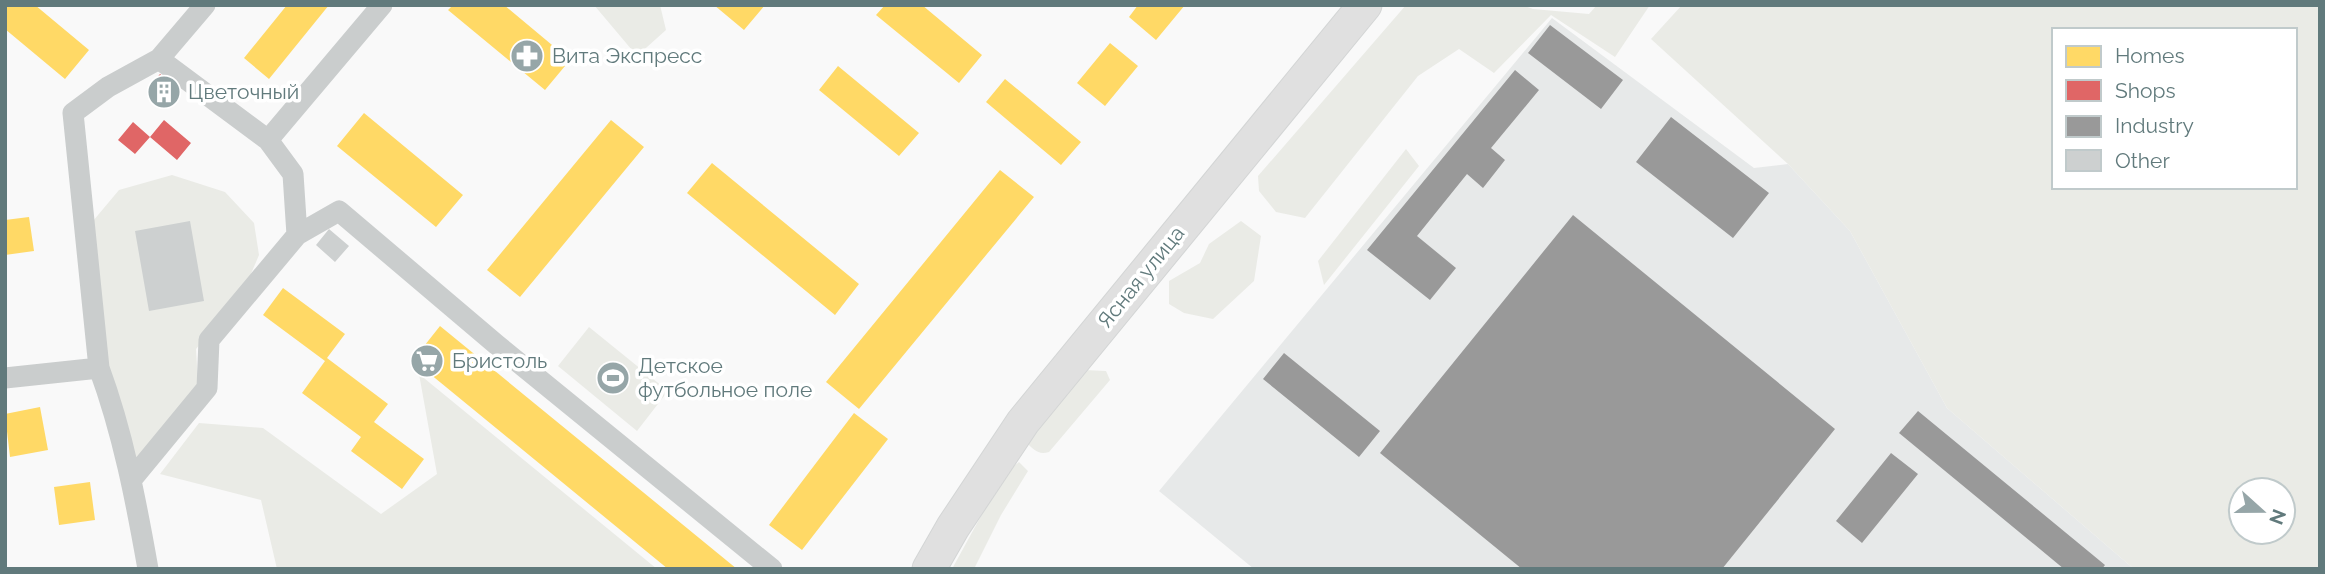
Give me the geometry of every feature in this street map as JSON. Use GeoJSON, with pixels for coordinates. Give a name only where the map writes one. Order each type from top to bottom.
{"type":"FeatureCollection","features":[{"type":"Feature","properties":{"kind":"main road","name":"Ясная улица"},"geometry":{"type":"LineString","coordinates":[[931,565],[1023,422],[1365,5]]}},
{"type":"Feature","properties":{"kind":"street"},"geometry":{"type":"LineString","coordinates":[[148,569],[132,479],[111,399],[99,368],[73,113],[108,87],[159,59],[205,5]]}},
{"type":"Feature","properties":{"kind":"street"},"geometry":{"type":"LineString","coordinates":[[268,140],[382,5]]}},
{"type":"Feature","properties":{"kind":"street"},"geometry":{"type":"LineString","coordinates":[[159,59],[268,140],[293,174],[298,235]]}},
{"type":"Feature","properties":{"kind":"street"},"geometry":{"type":"LineString","coordinates":[[132,479],[207,388],[209,340],[298,235],[339,211],[497,345],[772,569]]}},
{"type":"Feature","properties":{"kind":"street"},"geometry":{"type":"LineString","coordinates":[[5,378],[99,368]]}},
{"type":"Feature","properties":{"kind":"shaded area"},"geometry":{"type":"Polygon","coordinates":[[[594,5],[660,5],[666,30],[637,56],[594,5]]]}},
{"type":"Feature","properties":{"kind":"shaded area"},"geometry":{"type":"Polygon","coordinates":[[[1406,5],[1522,5],[1533,9],[1589,14],[1597,5],[1650,5],[1615,57],[1551,15],[1494,73],[1459,49],[1418,76],[1305,218],[1276,212],[1259,191],[1258,176],[1406,5]]]}},
{"type":"Feature","properties":{"kind":"shaded area"},"geometry":{"type":"Polygon","coordinates":[[[1682,5],[2320,5],[2320,569],[2134,569],[1947,408],[1850,231],[1788,164],[1651,39],[1682,5]]]}},
{"type":"Feature","properties":{"kind":"shaded area"},"geometry":{"type":"Polygon","coordinates":[[[1552,18],[1754,168],[1788,164],[1850,231],[1947,408],[2134,569],[1254,569],[1159,491],[1552,18]]]}},
{"type":"Feature","properties":{"kind":"shaded area"},"geometry":{"type":"Polygon","coordinates":[[[1406,149],[1419,166],[1324,285],[1318,261],[1406,149]]]}},
{"type":"Feature","properties":{"kind":"shaded area"},"geometry":{"type":"Polygon","coordinates":[[[172,175],[225,192],[254,223],[259,255],[244,290],[196,349],[198,384],[145,454],[133,459],[106,367],[93,221],[119,190],[172,175]]]}},
{"type":"Feature","properties":{"kind":"shaded area"},"geometry":{"type":"Polygon","coordinates":[[[1241,221],[1261,236],[1254,281],[1213,319],[1184,313],[1169,304],[1169,281],[1200,263],[1209,244],[1241,221]]]}},
{"type":"Feature","properties":{"kind":"shaded area","name":"Детское футбольное поле"},"geometry":{"type":"Polygon","coordinates":[[[589,327],[668,391],[637,431],[558,366],[589,327]]]}},
{"type":"Feature","properties":{"kind":"shaded area"},"geometry":{"type":"Polygon","coordinates":[[[1084,370],[1106,371],[1110,380],[1049,452],[1036,451],[1026,442],[1084,370]]]}},
{"type":"Feature","properties":{"kind":"shaded area"},"geometry":{"type":"Polygon","coordinates":[[[419,374],[657,569],[277,569],[261,500],[160,474],[199,423],[263,428],[381,514],[437,474],[419,374]]]}},
{"type":"Feature","properties":{"kind":"shaded area"},"geometry":{"type":"Polygon","coordinates":[[[1019,462],[1028,471],[1001,515],[974,569],[952,569],[1004,474],[1019,462]]]}},
{"type":"Feature","properties":{"kind":"building: Homes"},"geometry":{"type":"Polygon","coordinates":[[[5,5],[35,5],[89,50],[65,79],[5,29],[5,5]]]}},
{"type":"Feature","properties":{"kind":"building: Homes"},"geometry":{"type":"Polygon","coordinates":[[[287,5],[329,5],[269,79],[244,58],[287,5]]]}},
{"type":"Feature","properties":{"kind":"building: Homes"},"geometry":{"type":"Polygon","coordinates":[[[453,5],[504,5],[570,60],[545,90],[448,10],[453,5]]]}},
{"type":"Feature","properties":{"kind":"building: Homes"},"geometry":{"type":"Polygon","coordinates":[[[714,5],[765,5],[744,30],[714,5]]]}},
{"type":"Feature","properties":{"kind":"building: Homes"},"geometry":{"type":"Polygon","coordinates":[[[885,5],[922,5],[982,55],[959,83],[876,15],[885,5]]]}},
{"type":"Feature","properties":{"kind":"building: Homes"},"geometry":{"type":"Polygon","coordinates":[[[1138,5],[1185,5],[1156,40],[1129,17],[1138,5]]]}},
{"type":"Feature","properties":{"kind":"building: Homes"},"geometry":{"type":"Polygon","coordinates":[[[1110,43],[1138,66],[1105,106],[1077,83],[1110,43]]]}},
{"type":"Feature","properties":{"kind":"building: Homes"},"geometry":{"type":"Polygon","coordinates":[[[838,66],[919,133],[899,156],[819,90],[838,66]]]}},
{"type":"Feature","properties":{"kind":"building: Homes"},"geometry":{"type":"Polygon","coordinates":[[[1005,79],[1081,142],[1061,165],[986,102],[1005,79]]]}},
{"type":"Feature","properties":{"kind":"building: Homes"},"geometry":{"type":"Polygon","coordinates":[[[364,113],[463,195],[436,227],[337,146],[364,113]]]}},
{"type":"Feature","properties":{"kind":"building: Homes"},"geometry":{"type":"Polygon","coordinates":[[[611,120],[644,147],[520,297],[487,270],[611,120]]]}},
{"type":"Feature","properties":{"kind":"building: Homes"},"geometry":{"type":"Polygon","coordinates":[[[712,163],[859,284],[835,315],[687,193],[712,163]]]}},
{"type":"Feature","properties":{"kind":"building: Homes"},"geometry":{"type":"Polygon","coordinates":[[[1000,170],[1034,197],[859,409],[826,382],[1000,170]]]}},
{"type":"Feature","properties":{"kind":"building: Homes"},"geometry":{"type":"Polygon","coordinates":[[[29,217],[34,251],[5,255],[5,220],[29,217]]]}},
{"type":"Feature","properties":{"kind":"building: Homes"},"geometry":{"type":"Polygon","coordinates":[[[283,288],[345,334],[327,358],[388,404],[374,422],[424,459],[402,489],[351,451],[361,437],[302,393],[325,361],[263,315],[283,288]]]}},
{"type":"Feature","properties":{"kind":"building: Homes"},"geometry":{"type":"Polygon","coordinates":[[[440,326],[737,569],[668,569],[413,360],[440,326]]]}},
{"type":"Feature","properties":{"kind":"building: Homes"},"geometry":{"type":"Polygon","coordinates":[[[40,407],[48,450],[10,457],[5,414],[40,407]]]}},
{"type":"Feature","properties":{"kind":"building: Homes"},"geometry":{"type":"Polygon","coordinates":[[[854,413],[888,439],[802,550],[769,525],[854,413]]]}},
{"type":"Feature","properties":{"kind":"building: Homes"},"geometry":{"type":"Polygon","coordinates":[[[90,482],[95,520],[59,525],[54,487],[90,482]]]}},
{"type":"Feature","properties":{"kind":"building: Shops","name":"Цветочный"},"geometry":{"type":"Polygon","coordinates":[[[160,74],[175,86],[166,98],[151,85],[160,74]]]}},
{"type":"Feature","properties":{"kind":"building: Shops"},"geometry":{"type":"Polygon","coordinates":[[[164,120],[191,143],[177,160],[150,137],[164,120]]]}},
{"type":"Feature","properties":{"kind":"building: Shops"},"geometry":{"type":"Polygon","coordinates":[[[133,122],[150,137],[135,154],[118,140],[133,122]]]}},
{"type":"Feature","properties":{"kind":"building: Industry"},"geometry":{"type":"Polygon","coordinates":[[[1550,25],[1623,80],[1601,109],[1528,53],[1550,25]]]}},
{"type":"Feature","properties":{"kind":"building: Industry"},"geometry":{"type":"Polygon","coordinates":[[[1515,70],[1539,90],[1491,148],[1505,160],[1483,188],[1467,174],[1417,236],[1456,268],[1430,300],[1367,250],[1515,70]]]}},
{"type":"Feature","properties":{"kind":"building: Industry"},"geometry":{"type":"Polygon","coordinates":[[[1671,117],[1769,193],[1733,238],[1636,162],[1671,117]]]}},
{"type":"Feature","properties":{"kind":"building: Industry"},"geometry":{"type":"Polygon","coordinates":[[[1573,215],[1835,429],[1722,569],[1522,569],[1380,453],[1573,215]]]}},
{"type":"Feature","properties":{"kind":"building: Industry"},"geometry":{"type":"Polygon","coordinates":[[[1284,353],[1380,431],[1359,457],[1263,379],[1284,353]]]}},
{"type":"Feature","properties":{"kind":"building: Industry"},"geometry":{"type":"Polygon","coordinates":[[[1918,411],[2105,565],[2102,569],[2064,569],[1899,433],[1918,411]]]}},
{"type":"Feature","properties":{"kind":"building: Industry"},"geometry":{"type":"Polygon","coordinates":[[[1891,453],[1918,474],[1862,543],[1836,521],[1891,453]]]}},
{"type":"Feature","properties":{"kind":"building: Other"},"geometry":{"type":"Polygon","coordinates":[[[190,221],[204,301],[149,311],[135,231],[190,221]]]}},
{"type":"Feature","properties":{"kind":"building: Other"},"geometry":{"type":"Polygon","coordinates":[[[329,229],[349,246],[335,262],[316,245],[329,229]]]}},
{"type":"Feature","properties":{"kind":"place","name":"Вита Экспресс"},"geometry":{"type":"Point","coordinates":[527,56]}},
{"type":"Feature","properties":{"kind":"place","name":"Цветочный"},"geometry":{"type":"Point","coordinates":[164,92]}},
{"type":"Feature","properties":{"kind":"place","name":"Бристоль"},"geometry":{"type":"Point","coordinates":[427,361]}},
{"type":"Feature","properties":{"kind":"place","name":"Детское футбольное поле"},"geometry":{"type":"Point","coordinates":[613,378]}}]}
